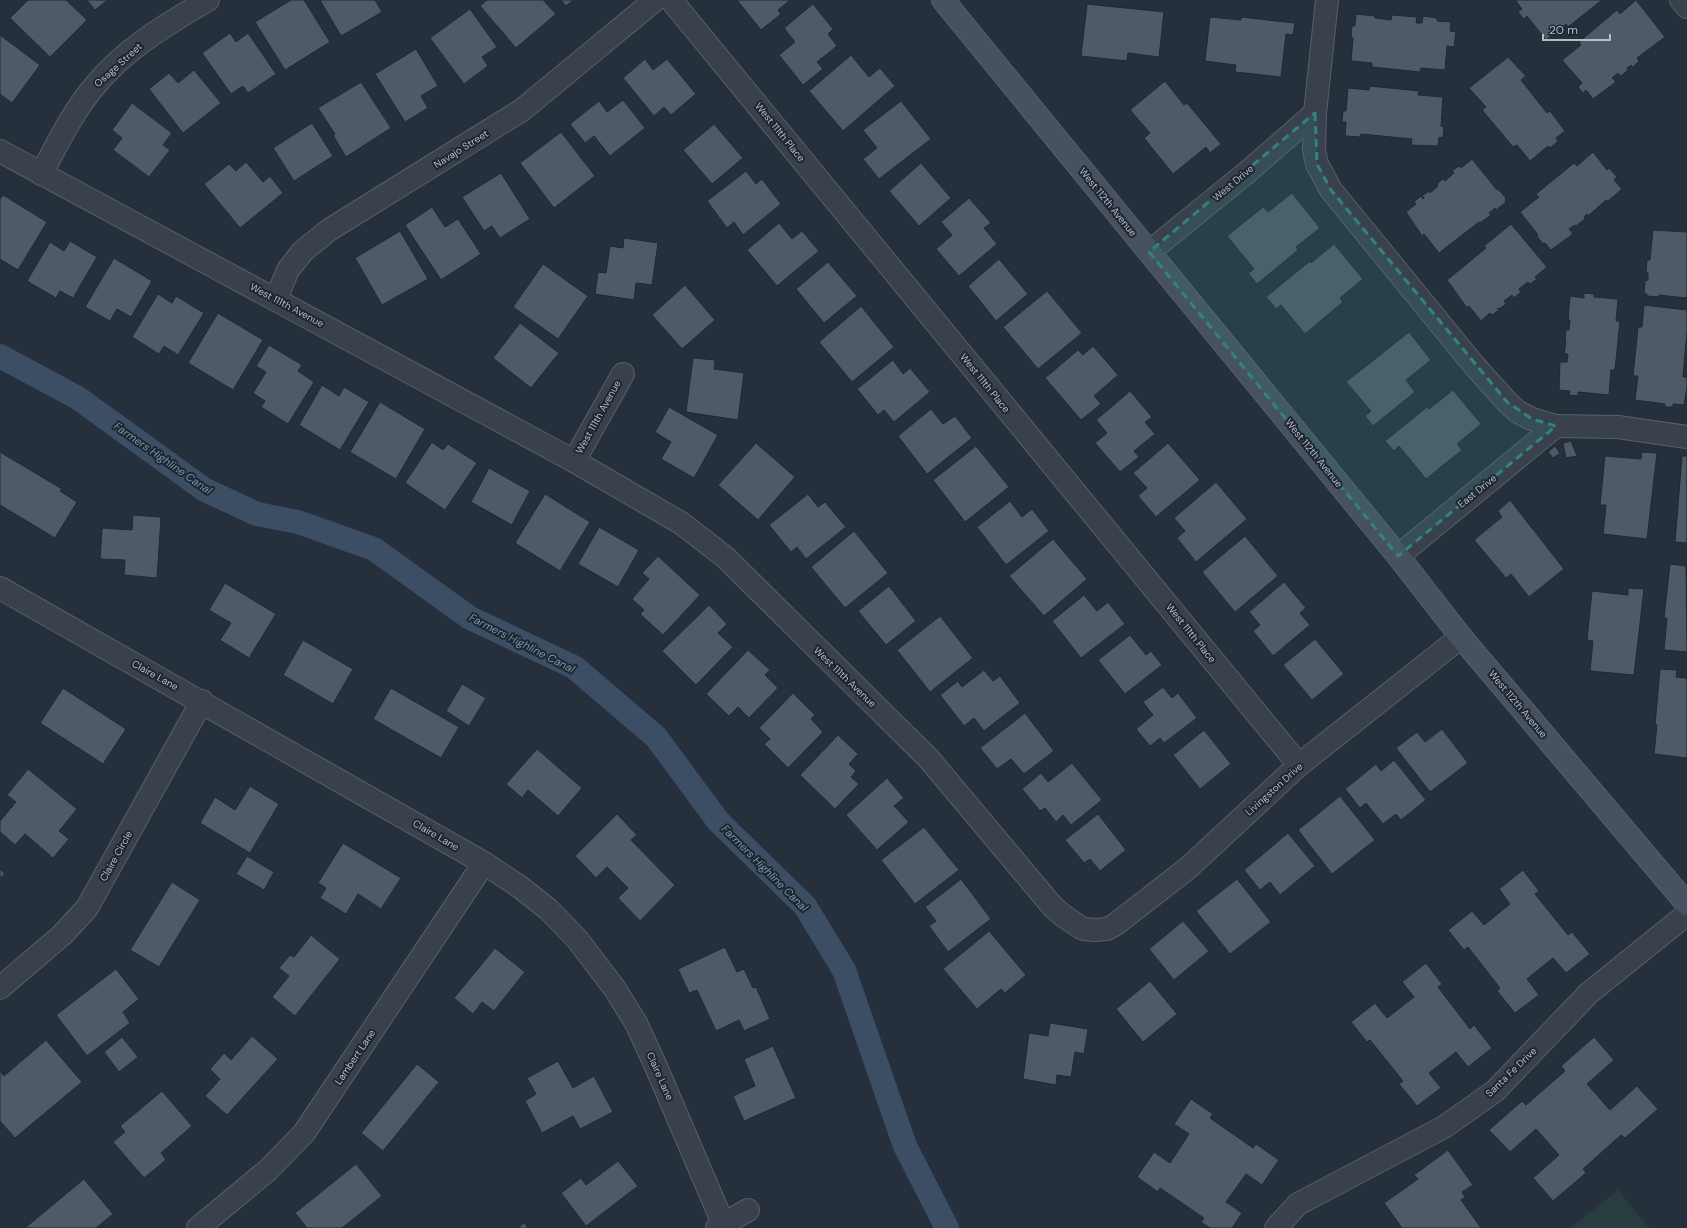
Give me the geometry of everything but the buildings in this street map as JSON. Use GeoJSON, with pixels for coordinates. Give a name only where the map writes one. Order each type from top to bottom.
{"type":"FeatureCollection","features":[{"type":"Feature","properties":{"kind":"main road","name":"West 112th Avenue"},"geometry":{"type":"LineString","coordinates":[[943,0],[1398,556],[1461,636],[1687,904]]}},
{"type":"Feature","properties":{"kind":"street","name":"Osage Street"},"geometry":{"type":"LineString","coordinates":[[41,174],[80,105],[93,87],[107,72],[125,56],[168,23],[208,0]]}},
{"type":"Feature","properties":{"kind":"street","name":"Navajo Street"},"geometry":{"type":"LineString","coordinates":[[276,299],[288,270],[303,251],[324,234],[522,110],[578,66],[655,0]]}},
{"type":"Feature","properties":{"kind":"street","name":"West 111th Place"},"geometry":{"type":"LineString","coordinates":[[671,0],[1299,765]]}},
{"type":"Feature","properties":{"kind":"street"},"geometry":{"type":"LineString","coordinates":[[1327,0],[1315,113],[1314,150],[1317,164],[1331,190],[1507,402],[1518,412],[1525,416],[1556,426],[1618,427],[1687,437]]}},
{"type":"Feature","properties":{"kind":"street"},"geometry":{"type":"LineString","coordinates":[[1682,0],[1687,7]]}},
{"type":"Feature","properties":{"kind":"street","name":"West Drive"},"geometry":{"type":"LineString","coordinates":[[1149,252],[1251,169],[1315,113]]}},
{"type":"Feature","properties":{"kind":"street","name":"West 111th Avenue"},"geometry":{"type":"LineString","coordinates":[[0,151],[574,461],[681,523],[697,534],[725,557],[929,759],[1053,908],[1065,918],[1083,929]]}},
{"type":"Feature","properties":{"kind":"street","name":"West 111th Avenue"},"geometry":{"type":"LineString","coordinates":[[574,461],[623,374]]}},
{"type":"Feature","properties":{"kind":"street","name":"East Drive"},"geometry":{"type":"LineString","coordinates":[[1398,556],[1556,426]]}},
{"type":"Feature","properties":{"kind":"street","name":"Claire Lane"},"geometry":{"type":"LineString","coordinates":[[0,588],[202,701],[484,863],[520,887],[549,910],[577,939],[615,989],[636,1023],[654,1062],[722,1227]]}},
{"type":"Feature","properties":{"kind":"street","name":"Livingston Drive"},"geometry":{"type":"LineString","coordinates":[[1083,929],[1096,930],[1116,924],[1188,868],[1299,765],[1461,636]]}},
{"type":"Feature","properties":{"kind":"street","name":"Claire Circle"},"geometry":{"type":"LineString","coordinates":[[0,988],[62,935],[87,908],[202,701]]}},
{"type":"Feature","properties":{"kind":"street","name":"Lambert Lane"},"geometry":{"type":"LineString","coordinates":[[198,1228],[268,1170],[304,1133],[484,863]]}},
{"type":"Feature","properties":{"kind":"street","name":"Santa Fe Drive"},"geometry":{"type":"LineString","coordinates":[[1276,1228],[1298,1204],[1444,1127],[1495,1091],[1590,993],[1687,914]]}},
{"type":"Feature","properties":{"kind":"street"},"geometry":{"type":"LineString","coordinates":[[722,1227],[748,1210]]}},
{"type":"Feature","properties":{"kind":"highlighted area"},"geometry":{"type":"Polygon","coordinates":[[[1315,113],[1317,164],[1331,190],[1507,402],[1532,419],[1556,426],[1398,556],[1149,252],[1315,113]]]}},
{"type":"Feature","properties":{"kind":"green space"},"geometry":{"type":"Polygon","coordinates":[[[1618,1190],[1649,1228],[1570,1228],[1618,1190]]]}},
{"type":"Feature","properties":{"kind":"waterway","name":"Farmers Highline Canal"},"geometry":{"type":"LineString","coordinates":[[0,356],[78,398],[205,490],[257,514],[298,522],[374,549],[470,618],[574,667],[656,737],[718,821],[805,906],[844,970],[905,1146],[947,1228]]}}]}
